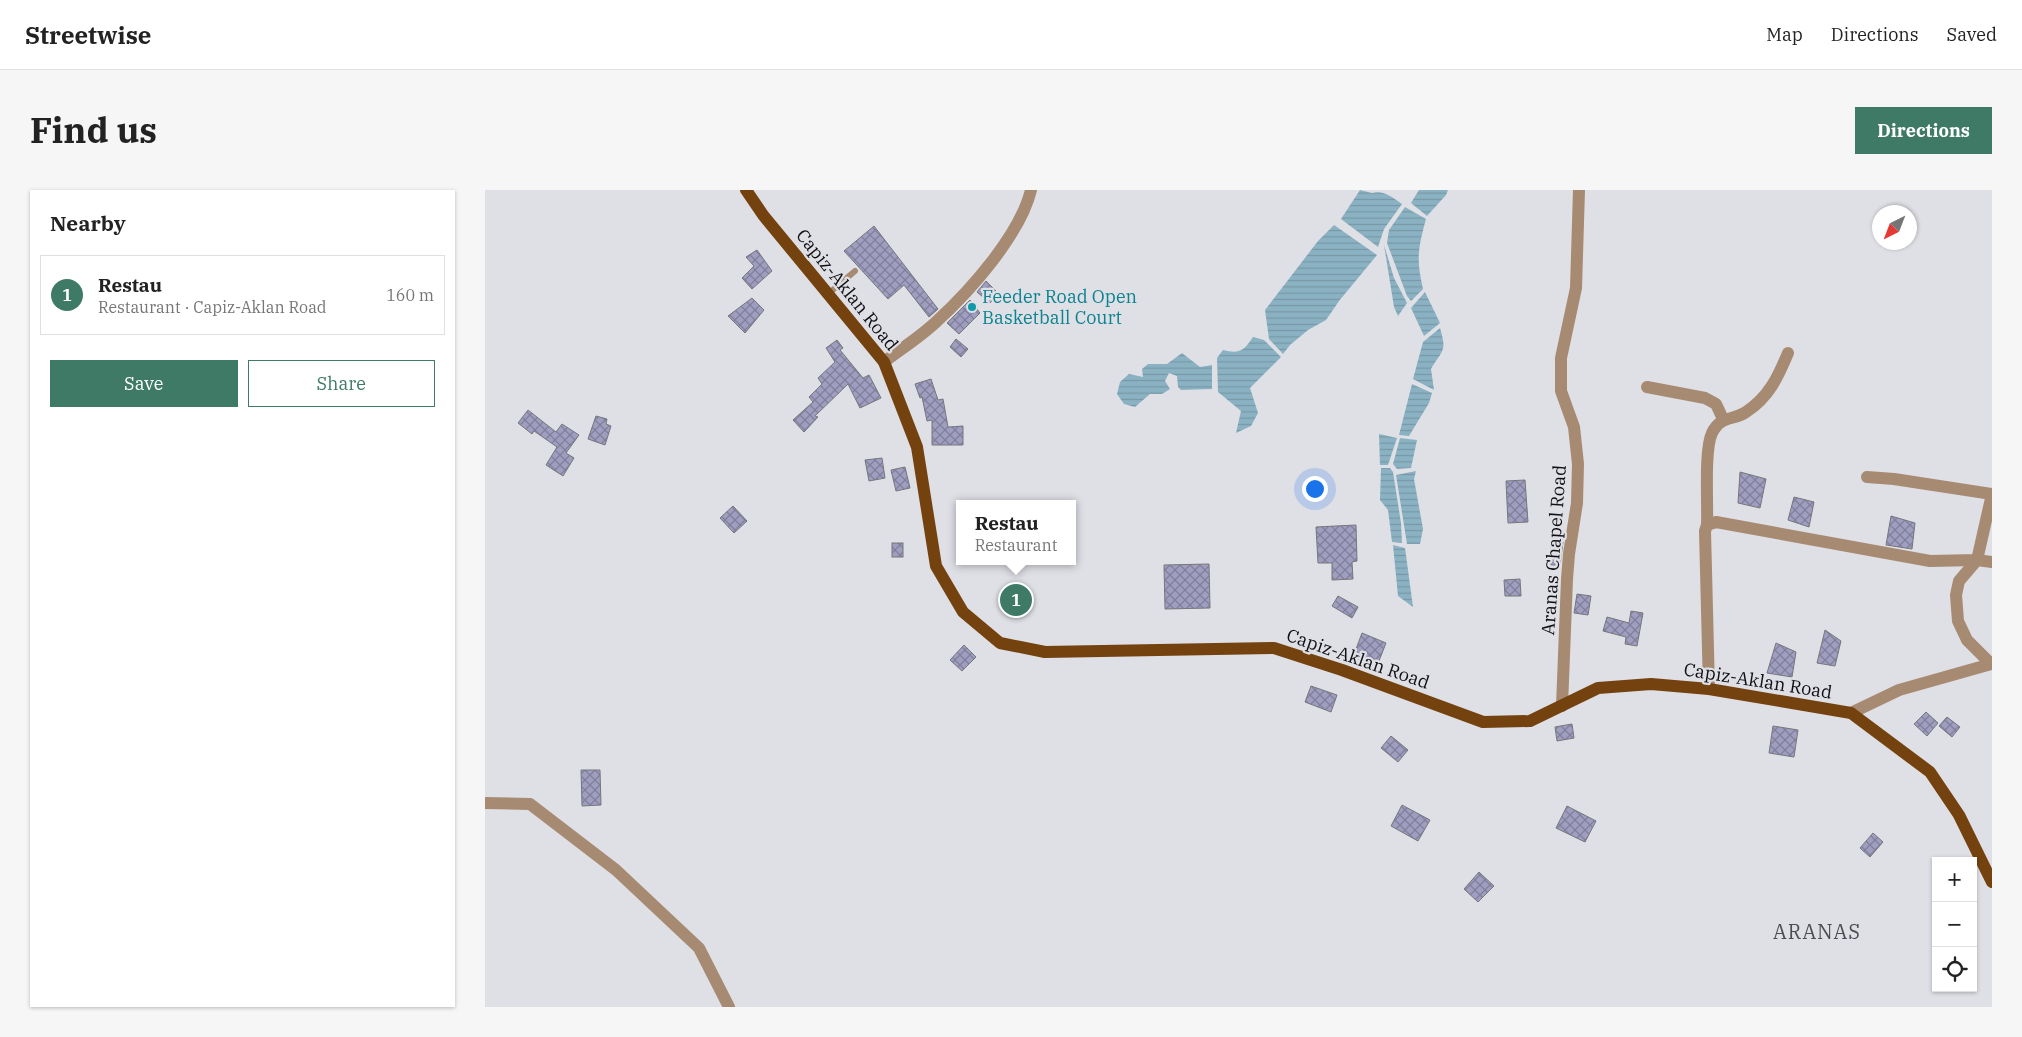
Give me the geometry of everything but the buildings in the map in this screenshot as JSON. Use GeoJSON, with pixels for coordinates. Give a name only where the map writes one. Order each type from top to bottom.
{"type":"FeatureCollection","features":[{"type":"Feature","properties":{"kind":"main road","name":"Capiz-Aklan Road"},"geometry":{"type":"LineString","coordinates":[[745,190],[763,215],[884,362],[917,447],[936,566],[963,612],[1000,643],[1045,652],[1274,648],[1342,670],[1483,722],[1530,721],[1598,688],[1651,684],[1709,689],[1851,714],[1929,772],[1959,815],[1992,882]]}},
{"type":"Feature","properties":{"kind":"street"},"geometry":{"type":"LineString","coordinates":[[884,362],[936,323],[982,274],[1012,233],[1029,200],[1031,190]]}},
{"type":"Feature","properties":{"kind":"street","name":"Aranas Chapel Road"},"geometry":{"type":"LineString","coordinates":[[1562,706],[1567,578],[1577,503],[1578,464],[1574,427],[1561,391],[1561,358],[1576,288],[1579,190]]}},
{"type":"Feature","properties":{"kind":"street"},"geometry":{"type":"LineString","coordinates":[[1709,689],[1705,531],[1707,525],[1708,445],[1713,432],[1723,420],[1745,413],[1766,396],[1776,381],[1789,354]]}},
{"type":"Feature","properties":{"kind":"street"},"geometry":{"type":"LineString","coordinates":[[1647,387],[1705,398],[1715,404],[1723,420]]}},
{"type":"Feature","properties":{"kind":"street"},"geometry":{"type":"LineString","coordinates":[[1867,477],[1894,479],[1992,494],[1977,560],[1959,580],[1956,594],[1959,621],[1967,640],[1992,664]]}},
{"type":"Feature","properties":{"kind":"street"},"geometry":{"type":"LineString","coordinates":[[1707,525],[1717,522],[1930,560],[1977,560],[1992,562]]}},
{"type":"Feature","properties":{"kind":"street"},"geometry":{"type":"LineString","coordinates":[[1851,714],[1899,690],[1992,664]]}},
{"type":"Feature","properties":{"kind":"street"},"geometry":{"type":"LineString","coordinates":[[485,803],[530,804],[616,870],[699,948],[729,1007]]}},
{"type":"Feature","properties":{"kind":"lane"},"geometry":{"type":"LineString","coordinates":[[828,294],[855,271]]}},
{"type":"Feature","properties":{"kind":"water"},"geometry":{"type":"Polygon","coordinates":[[[1360,190],[1384,193],[1402,204],[1384,229],[1378,247],[1341,219],[1360,190]]]}},
{"type":"Feature","properties":{"kind":"water"},"geometry":{"type":"Polygon","coordinates":[[[1419,190],[1448,190],[1446,195],[1427,216],[1411,203],[1419,190]]]}},
{"type":"Feature","properties":{"kind":"water"},"geometry":{"type":"Polygon","coordinates":[[[1405,207],[1426,219],[1419,254],[1419,269],[1423,289],[1411,301],[1407,296],[1387,243],[1389,230],[1405,207]]]}},
{"type":"Feature","properties":{"kind":"water"},"geometry":{"type":"Polygon","coordinates":[[[1334,225],[1377,255],[1339,301],[1326,320],[1308,330],[1290,345],[1283,354],[1269,339],[1265,310],[1318,241],[1334,225]]]}},
{"type":"Feature","properties":{"kind":"water"},"geometry":{"type":"Polygon","coordinates":[[[1384,245],[1394,278],[1407,303],[1398,316],[1394,307],[1384,245]]]}},
{"type":"Feature","properties":{"kind":"water"},"geometry":{"type":"Polygon","coordinates":[[[1425,292],[1440,323],[1424,336],[1411,308],[1425,292]]]}},
{"type":"Feature","properties":{"kind":"water"},"geometry":{"type":"Polygon","coordinates":[[[1440,328],[1443,350],[1431,369],[1434,390],[1413,379],[1423,342],[1440,328]]]}},
{"type":"Feature","properties":{"kind":"water"},"geometry":{"type":"Polygon","coordinates":[[[1253,337],[1264,340],[1281,357],[1250,388],[1258,413],[1251,426],[1236,433],[1241,411],[1218,392],[1217,358],[1223,350],[1233,352],[1241,350],[1247,346],[1253,337]]]}},
{"type":"Feature","properties":{"kind":"water"},"geometry":{"type":"Polygon","coordinates":[[[1182,353],[1200,367],[1212,365],[1212,389],[1181,390],[1178,387],[1177,376],[1169,373],[1165,381],[1170,389],[1162,394],[1150,394],[1135,407],[1124,404],[1117,394],[1120,382],[1129,374],[1143,377],[1142,369],[1148,364],[1167,364],[1182,353]]]}},
{"type":"Feature","properties":{"kind":"water"},"geometry":{"type":"Polygon","coordinates":[[[1412,384],[1432,393],[1429,403],[1409,436],[1399,435],[1412,384]]]}},
{"type":"Feature","properties":{"kind":"water"},"geometry":{"type":"Polygon","coordinates":[[[1379,434],[1397,438],[1388,465],[1380,465],[1379,434]]]}},
{"type":"Feature","properties":{"kind":"water"},"geometry":{"type":"Polygon","coordinates":[[[1400,438],[1417,440],[1411,468],[1397,469],[1393,464],[1400,438]]]}},
{"type":"Feature","properties":{"kind":"water"},"geometry":{"type":"Polygon","coordinates":[[[1381,468],[1390,468],[1393,472],[1401,523],[1402,543],[1392,542],[1388,510],[1380,500],[1381,468]]]}},
{"type":"Feature","properties":{"kind":"water"},"geometry":{"type":"Polygon","coordinates":[[[1416,471],[1414,479],[1423,529],[1420,544],[1407,544],[1396,475],[1416,471]]]}},
{"type":"Feature","properties":{"kind":"water"},"geometry":{"type":"Polygon","coordinates":[[[1393,545],[1405,548],[1413,607],[1398,596],[1393,545]]]}},
{"type":"Feature","properties":{"kind":"place","name":"Feeder Road Open Basketball Court"},"geometry":{"type":"Point","coordinates":[972,307]}},
{"type":"Feature","properties":{"kind":"place","name":"Restau"},"geometry":{"type":"Point","coordinates":[1016,600]}},
{"type":"Feature","properties":{"kind":"district","name":"ARANAS"},"geometry":{"type":"Point","coordinates":[1817,932]}}]}
